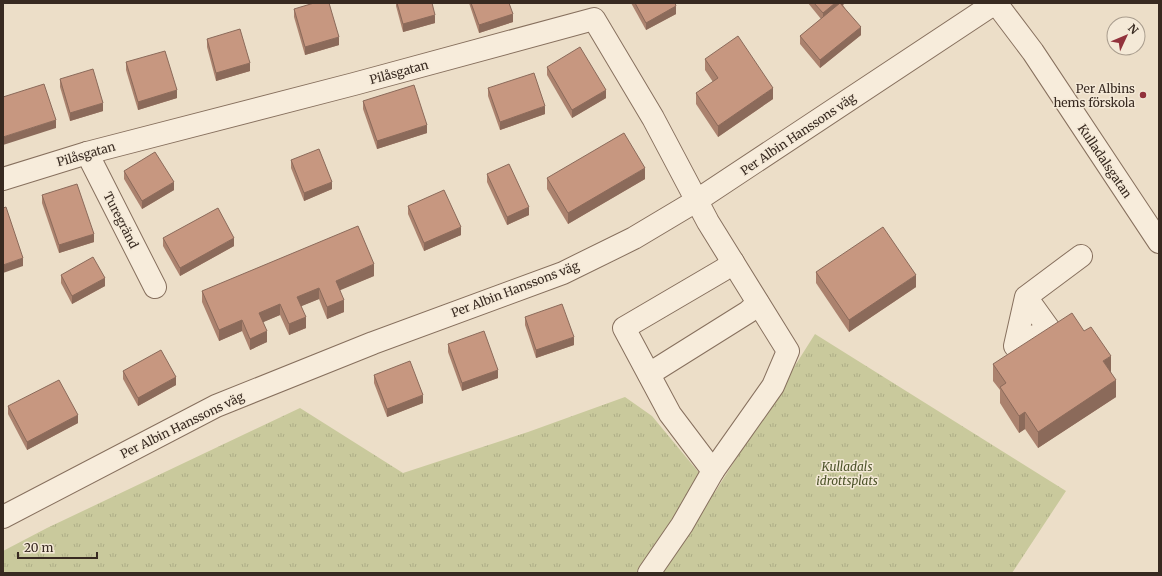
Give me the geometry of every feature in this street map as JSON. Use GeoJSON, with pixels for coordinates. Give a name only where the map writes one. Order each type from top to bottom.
{"type":"FeatureCollection","features":[{"type":"Feature","properties":{"kind":"street","name":"Per Albin Hanssons väg"},"geometry":{"type":"LineString","coordinates":[[3,517],[216,406],[373,343],[563,273],[634,238],[696,201],[996,3]]}},
{"type":"Feature","properties":{"kind":"street","name":"Kulladalsgatan"},"geometry":{"type":"LineString","coordinates":[[996,3],[1033,52],[1159,242]]}},
{"type":"Feature","properties":{"kind":"street","name":"Pilåsgatan"},"geometry":{"type":"LineString","coordinates":[[3,179],[87,153],[354,84],[594,19],[653,118],[696,201]]}},
{"type":"Feature","properties":{"kind":"street","name":"Turegränd"},"geometry":{"type":"LineString","coordinates":[[87,153],[155,287]]}},
{"type":"Feature","properties":{"kind":"street"},"geometry":{"type":"LineString","coordinates":[[649,573],[682,525],[714,471],[773,386],[788,351],[732,262],[696,201]]}},
{"type":"Feature","properties":{"kind":"street"},"geometry":{"type":"LineString","coordinates":[[1026,297],[1081,256]]}},
{"type":"Feature","properties":{"kind":"street"},"geometry":{"type":"LineString","coordinates":[[714,471],[670,414],[624,328],[723,270],[732,262]]}},
{"type":"Feature","properties":{"kind":"street"},"geometry":{"type":"LineString","coordinates":[[648,374],[748,312],[758,303]]}},
{"type":"Feature","properties":{"kind":"green space","name":"Kulladals idrottsplats"},"geometry":{"type":"Polygon","coordinates":[[[815,334],[1066,491],[1012,573],[3,573],[3,551],[47,528],[300,408],[403,473],[528,432],[625,397],[652,416],[715,492],[815,334]]]}},
{"type":"Feature","properties":{"kind":"building"},"geometry":{"type":"Polygon","coordinates":[[[314,3],[329,3],[339,37],[305,47],[294,9],[314,3]]]}},
{"type":"Feature","properties":{"kind":"building"},"geometry":{"type":"Polygon","coordinates":[[[397,3],[432,3],[435,15],[403,24],[397,3]]]}},
{"type":"Feature","properties":{"kind":"building"},"geometry":{"type":"Polygon","coordinates":[[[471,3],[509,3],[513,14],[479,25],[471,3]]]}},
{"type":"Feature","properties":{"kind":"building"},"geometry":{"type":"Polygon","coordinates":[[[635,3],[675,3],[676,6],[646,23],[635,3]]]}},
{"type":"Feature","properties":{"kind":"building"},"geometry":{"type":"Polygon","coordinates":[[[814,3],[835,3],[823,13],[814,3]]]}},
{"type":"Feature","properties":{"kind":"building"},"geometry":{"type":"Polygon","coordinates":[[[840,3],[861,27],[820,60],[800,36],[840,3]]]}},
{"type":"Feature","properties":{"kind":"building"},"geometry":{"type":"Polygon","coordinates":[[[240,29],[250,63],[216,73],[207,39],[240,29]]]}},
{"type":"Feature","properties":{"kind":"building"},"geometry":{"type":"Polygon","coordinates":[[[738,36],[773,88],[718,126],[696,93],[718,78],[705,59],[738,36]]]}},
{"type":"Feature","properties":{"kind":"building"},"geometry":{"type":"Polygon","coordinates":[[[580,47],[606,90],[572,110],[547,67],[580,47]]]}},
{"type":"Feature","properties":{"kind":"building"},"geometry":{"type":"Polygon","coordinates":[[[165,51],[177,90],[138,102],[126,62],[165,51]]]}},
{"type":"Feature","properties":{"kind":"building"},"geometry":{"type":"Polygon","coordinates":[[[93,69],[103,103],[70,113],[60,79],[93,69]]]}},
{"type":"Feature","properties":{"kind":"building"},"geometry":{"type":"Polygon","coordinates":[[[534,73],[545,106],[500,122],[488,88],[534,73]]]}},
{"type":"Feature","properties":{"kind":"building"},"geometry":{"type":"Polygon","coordinates":[[[44,84],[56,120],[3,137],[3,97],[44,84]]]}},
{"type":"Feature","properties":{"kind":"building"},"geometry":{"type":"Polygon","coordinates":[[[414,85],[427,125],[377,141],[363,101],[414,85]]]}},
{"type":"Feature","properties":{"kind":"building"},"geometry":{"type":"Polygon","coordinates":[[[624,133],[645,168],[568,213],[547,178],[624,133]]]}},
{"type":"Feature","properties":{"kind":"building"},"geometry":{"type":"Polygon","coordinates":[[[319,149],[332,182],[304,193],[291,160],[319,149]]]}},
{"type":"Feature","properties":{"kind":"building"},"geometry":{"type":"Polygon","coordinates":[[[155,152],[174,182],[142,201],[124,171],[155,152]]]}},
{"type":"Feature","properties":{"kind":"building"},"geometry":{"type":"Polygon","coordinates":[[[509,164],[529,207],[507,217],[487,174],[509,164]]]}},
{"type":"Feature","properties":{"kind":"building"},"geometry":{"type":"Polygon","coordinates":[[[77,184],[94,234],[59,245],[42,195],[77,184]]]}},
{"type":"Feature","properties":{"kind":"building"},"geometry":{"type":"Polygon","coordinates":[[[444,190],[461,227],[424,243],[408,206],[444,190]]]}},
{"type":"Feature","properties":{"kind":"building"},"geometry":{"type":"Polygon","coordinates":[[[6,207],[23,258],[3,265],[3,208],[6,207]]]}},
{"type":"Feature","properties":{"kind":"building"},"geometry":{"type":"Polygon","coordinates":[[[218,208],[234,238],[180,268],[163,238],[218,208]]]}},
{"type":"Feature","properties":{"kind":"building"},"geometry":{"type":"Polygon","coordinates":[[[358,226],[374,264],[336,281],[344,300],[327,307],[319,288],[297,297],[306,317],[289,324],[280,304],[259,313],[267,331],[250,339],[242,320],[219,330],[202,291],[358,226]]]}},
{"type":"Feature","properties":{"kind":"building"},"geometry":{"type":"Polygon","coordinates":[[[883,227],[916,275],[849,320],[816,272],[883,227]]]}},
{"type":"Feature","properties":{"kind":"building"},"geometry":{"type":"Polygon","coordinates":[[[93,257],[105,278],[72,296],[61,275],[93,257]]]}},
{"type":"Feature","properties":{"kind":"building"},"geometry":{"type":"Polygon","coordinates":[[[562,304],[574,337],[536,350],[525,317],[562,304]]]}},
{"type":"Feature","properties":{"kind":"building"},"geometry":{"type":"Polygon","coordinates":[[[1072,313],[1084,331],[1091,327],[1111,356],[1103,361],[1116,380],[1038,432],[1025,412],[1019,416],[1000,387],[1006,383],[993,364],[1072,313]]]}},
{"type":"Feature","properties":{"kind":"building"},"geometry":{"type":"Polygon","coordinates":[[[484,331],[498,370],[462,383],[448,344],[484,331]]]}},
{"type":"Feature","properties":{"kind":"building"},"geometry":{"type":"Polygon","coordinates":[[[161,350],[176,377],[138,398],[123,371],[161,350]]]}},
{"type":"Feature","properties":{"kind":"building"},"geometry":{"type":"Polygon","coordinates":[[[410,361],[423,395],[387,409],[374,375],[410,361]]]}},
{"type":"Feature","properties":{"kind":"building"},"geometry":{"type":"Polygon","coordinates":[[[59,380],[78,415],[27,442],[8,406],[59,380]]]}},
{"type":"Feature","properties":{"kind":"place","name":"Per Albins hems förskola"},"geometry":{"type":"Point","coordinates":[1143,95]}}]}
